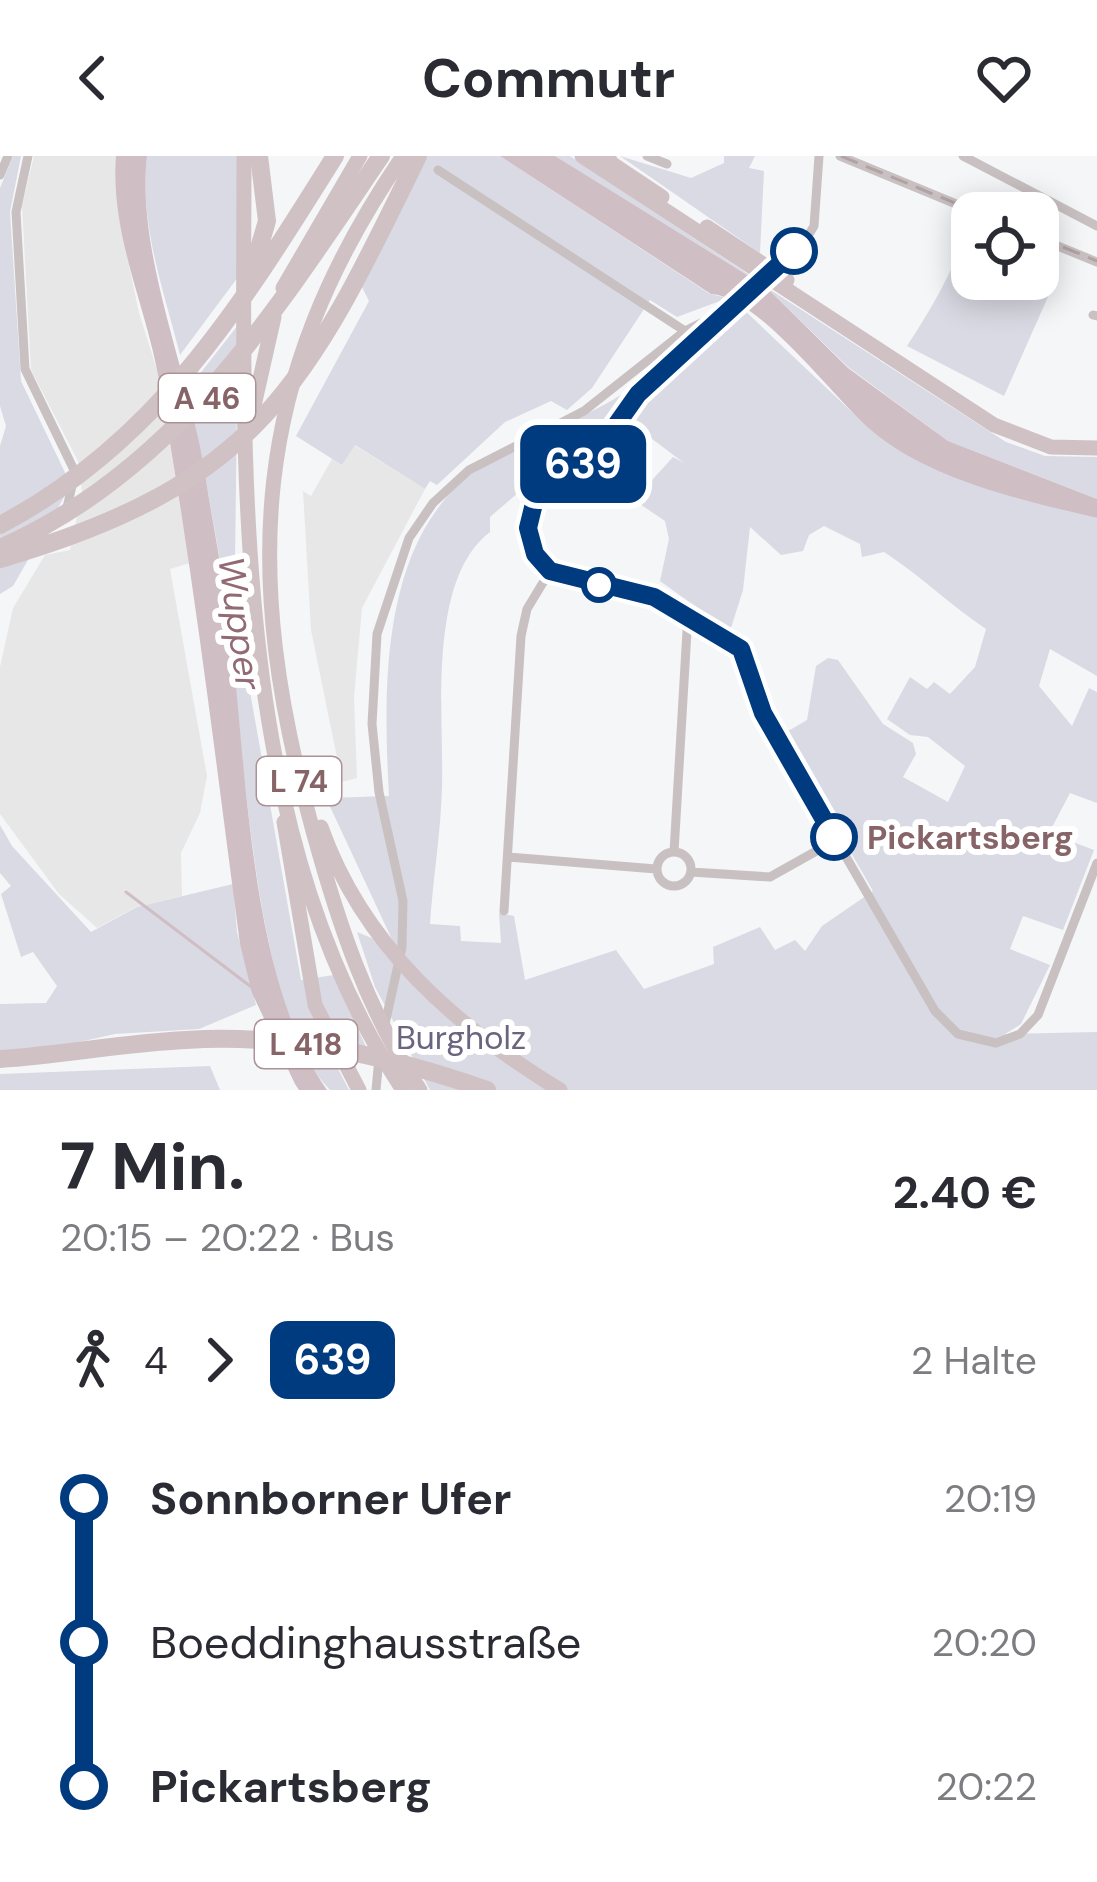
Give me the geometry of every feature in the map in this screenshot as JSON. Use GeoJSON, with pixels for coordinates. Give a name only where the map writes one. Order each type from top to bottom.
{"type":"FeatureCollection","features":[{"type":"Feature","properties":{"kind":"highway"},"geometry":{"type":"LineString","coordinates":[[259,156],[267,221],[261,264]]}},
{"type":"Feature","properties":{"kind":"highway"},"geometry":{"type":"LineString","coordinates":[[261,264],[334,156]]}},
{"type":"Feature","properties":{"kind":"highway","name":"A 46"},"geometry":{"type":"LineString","coordinates":[[0,548],[92,497],[182,424],[247,350],[381,156]]}},
{"type":"Feature","properties":{"kind":"highway"},"geometry":{"type":"LineString","coordinates":[[0,560],[131,512],[214,463],[273,410],[335,322],[418,156]]}},
{"type":"Feature","properties":{"kind":"highway","name":"A 46"},"geometry":{"type":"LineString","coordinates":[[0,525],[52,495],[121,443],[181,384],[237,310],[261,264]]}},
{"type":"Feature","properties":{"kind":"highway","name":"L 418"},"geometry":{"type":"LineString","coordinates":[[0,1069],[224,1038],[292,1042],[376,1057],[487,1090]]}},
{"type":"Feature","properties":{"kind":"highway","name":"L 418"},"geometry":{"type":"LineString","coordinates":[[0,1059],[119,1051],[272,1050],[356,1062],[454,1090]]}},
{"type":"Feature","properties":{"kind":"main road","name":"L 74"},"geometry":{"type":"LineString","coordinates":[[244,156],[254,616],[279,772],[323,924],[382,1041],[420,1090]]}},
{"type":"Feature","properties":{"kind":"main road","name":"L 74"},"geometry":{"type":"LineString","coordinates":[[247,439],[266,341],[285,285],[360,156]]}},
{"type":"Feature","properties":{"kind":"main road","name":"L 74"},"geometry":{"type":"LineString","coordinates":[[403,156],[330,277],[302,346],[278,441],[269,532],[269,614],[283,712],[322,863],[378,1020],[386,1063],[403,1090]]}},
{"type":"Feature","properties":{"kind":"main road"},"geometry":{"type":"LineString","coordinates":[[582,156],[1013,434],[1051,447],[1097,448]]}},
{"type":"Feature","properties":{"kind":"main road"},"geometry":{"type":"LineString","coordinates":[[605,158],[764,276]]}},
{"type":"Feature","properties":{"kind":"main road","name":"L 74"},"geometry":{"type":"LineString","coordinates":[[269,532],[281,674],[314,807],[341,875],[407,970],[474,1033],[560,1090]]}},
{"type":"Feature","properties":{"kind":"main road","name":"L 418"},"geometry":{"type":"LineString","coordinates":[[279,772],[277,790],[310,982],[353,1083]]}},
{"type":"Feature","properties":{"kind":"street"},"geometry":{"type":"LineString","coordinates":[[0,175],[8,156]]}},
{"type":"Feature","properties":{"kind":"street"},"geometry":{"type":"LineString","coordinates":[[0,560],[51,535],[73,496],[75,472],[25,369],[16,212],[28,156]]}},
{"type":"Feature","properties":{"kind":"street"},"geometry":{"type":"LineString","coordinates":[[647,156],[667,164]]}},
{"type":"Feature","properties":{"kind":"street"},"geometry":{"type":"LineString","coordinates":[[376,1090],[404,927],[372,724],[377,634],[400,557],[433,503],[469,470],[584,411],[685,331],[723,312],[810,235],[820,156]]}},
{"type":"Feature","properties":{"kind":"street"},"geometry":{"type":"LineString","coordinates":[[840,156],[951,202]]}},
{"type":"Feature","properties":{"kind":"street"},"geometry":{"type":"LineString","coordinates":[[963,156],[1097,226]]}},
{"type":"Feature","properties":{"kind":"street"},"geometry":{"type":"LineString","coordinates":[[438,170],[685,331]]}},
{"type":"Feature","properties":{"kind":"street"},"geometry":{"type":"LineString","coordinates":[[1059,247],[1097,262]]}},
{"type":"Feature","properties":{"kind":"street"},"geometry":{"type":"LineString","coordinates":[[723,312],[707,336],[638,394],[597,452],[538,487],[528,528],[535,554],[550,571],[654,597],[741,649],[763,713],[942,1021],[958,1034],[987,1043],[1013,1039],[1034,1022],[1097,862]]}},
{"type":"Feature","properties":{"kind":"street"},"geometry":{"type":"LineString","coordinates":[[504,911],[523,622],[550,571]]}},
{"type":"Feature","properties":{"kind":"street"},"geometry":{"type":"LineString","coordinates":[[674,852],[688,614]]}},
{"type":"Feature","properties":{"kind":"street"},"geometry":{"type":"LineString","coordinates":[[674,852],[660,859],[656,869],[664,884],[676,887],[691,872],[770,877],[836,839]]}},
{"type":"Feature","properties":{"kind":"street"},"geometry":{"type":"LineString","coordinates":[[674,852],[687,858],[691,872]]}},
{"type":"Feature","properties":{"kind":"street"},"geometry":{"type":"LineString","coordinates":[[508,857],[656,869]]}},
{"type":"Feature","properties":{"kind":"shaded area"},"geometry":{"type":"Polygon","coordinates":[[[34,156],[116,156],[119,216],[139,313],[158,373],[190,563],[170,569],[207,776],[200,813],[181,853],[182,896],[136,907],[97,928],[59,894],[0,814],[0,667],[13,608],[45,555],[70,550],[82,492],[78,461],[31,370],[22,206],[34,156]]]}},
{"type":"Feature","properties":{"kind":"shaded area"},"geometry":{"type":"Polygon","coordinates":[[[116,156],[147,156],[149,232],[156,272],[197,430],[226,602],[266,928],[280,988],[301,1043],[327,1090],[299,1090],[295,1084],[252,993],[240,944],[171,450],[153,352],[118,214],[116,156]]]}},
{"type":"Feature","properties":{"kind":"shaded area"},"geometry":{"type":"Polygon","coordinates":[[[500,156],[555,156],[766,287],[848,368],[948,441],[1097,499],[1097,518],[950,476],[896,448],[856,416],[751,312],[711,294],[500,156]]]}},
{"type":"Feature","properties":{"kind":"shaded area"},"geometry":{"type":"Polygon","coordinates":[[[354,445],[425,489],[362,608],[354,697],[357,778],[342,782],[311,630],[303,491],[311,496],[332,459],[342,465],[354,445]]]}},
{"type":"Feature","properties":{"kind":"green space"},"geometry":{"type":"Polygon","coordinates":[[[13,156],[21,156],[10,212],[21,381],[71,485],[13,586],[0,594],[0,446],[6,426],[0,406],[0,188],[13,156]]]}},
{"type":"Feature","properties":{"kind":"green space"},"geometry":{"type":"Polygon","coordinates":[[[147,156],[237,156],[238,277],[180,355],[150,232],[147,156]]]}},
{"type":"Feature","properties":{"kind":"green space"},"geometry":{"type":"Polygon","coordinates":[[[425,156],[500,156],[710,294],[728,298],[677,317],[650,300],[592,388],[567,410],[551,401],[505,422],[437,485],[430,481],[425,489],[355,445],[342,465],[296,436],[369,301],[362,287],[425,156]]]}},
{"type":"Feature","properties":{"kind":"green space"},"geometry":{"type":"Polygon","coordinates":[[[555,156],[570,156],[751,276],[737,274],[555,156]]]}},
{"type":"Feature","properties":{"kind":"green space"},"geometry":{"type":"Polygon","coordinates":[[[620,156],[691,178],[724,163],[724,156],[755,156],[749,168],[764,171],[760,253],[620,156]]]}},
{"type":"Feature","properties":{"kind":"green space"},"geometry":{"type":"Polygon","coordinates":[[[951,268],[951,300],[1047,300],[1004,396],[907,346],[951,268]]]}},
{"type":"Feature","properties":{"kind":"green space"},"geometry":{"type":"Polygon","coordinates":[[[766,287],[1006,442],[1045,456],[1097,457],[1097,499],[948,441],[848,367],[766,287]]]}},
{"type":"Feature","properties":{"kind":"green space","name":"Burgholz"},"geometry":{"type":"Polygon","coordinates":[[[741,307],[872,431],[928,464],[983,486],[1097,518],[1097,676],[1050,649],[1039,686],[1072,726],[1089,688],[1097,692],[1097,803],[1070,793],[1049,833],[1094,850],[1063,930],[1023,916],[1010,949],[1050,965],[1021,1024],[1005,1034],[1097,1032],[1097,1090],[430,1090],[375,987],[357,932],[396,948],[326,798],[389,796],[389,659],[407,567],[426,526],[453,490],[489,462],[627,391],[623,409],[602,439],[525,494],[519,492],[490,517],[490,532],[470,554],[456,582],[443,651],[441,803],[430,924],[460,926],[461,941],[501,943],[499,913],[514,916],[525,980],[616,950],[644,989],[714,964],[713,947],[760,927],[775,950],[795,940],[805,951],[822,926],[873,891],[783,734],[807,720],[816,666],[828,658],[838,660],[883,724],[913,743],[916,754],[903,777],[948,802],[965,766],[928,737],[910,735],[887,719],[910,677],[927,689],[934,682],[950,694],[975,667],[986,629],[884,552],[862,557],[860,544],[824,526],[809,535],[803,551],[781,555],[750,527],[743,590],[730,631],[660,581],[669,539],[665,521],[634,500],[673,457],[684,463],[627,420],[643,399],[726,331],[741,307]]]}},
{"type":"Feature","properties":{"kind":"green space"},"geometry":{"type":"Polygon","coordinates":[[[238,325],[235,562],[246,669],[301,980],[334,975],[366,1047],[323,1040],[349,1090],[330,1090],[304,1052],[284,1000],[256,870],[225,594],[188,389],[238,325]]]}},
{"type":"Feature","properties":{"kind":"green space"},"geometry":{"type":"Polygon","coordinates":[[[0,825],[12,846],[91,932],[137,907],[233,884],[237,932],[256,1005],[199,1029],[115,1034],[44,1050],[0,1052],[0,1004],[46,1003],[57,986],[33,952],[21,957],[1,894],[11,886],[0,873],[0,825]]]}},
{"type":"Feature","properties":{"kind":"green space"},"geometry":{"type":"Polygon","coordinates":[[[210,1066],[220,1090],[0,1090],[0,1074],[210,1066]]]}},
{"type":"Feature","properties":{"kind":"waterway"},"geometry":{"type":"LineString","coordinates":[[126,892],[254,989]]}},
{"type":"Feature","properties":{"kind":"railway"},"geometry":{"type":"LineString","coordinates":[[841,156],[951,201]]}},
{"type":"Feature","properties":{"kind":"railway"},"geometry":{"type":"LineString","coordinates":[[1059,246],[1097,261]]}},
{"type":"Feature","properties":{"kind":"bus line","name":"639"},"geometry":{"type":"LineString","coordinates":[[794,251],[721,314],[707,336],[638,394],[597,452],[538,487],[528,528],[535,554],[550,571],[654,597],[737,645],[763,713],[834,837]]}},
{"type":"Feature","properties":{"kind":"place","name":"Pickartsberg"},"geometry":{"type":"Point","coordinates":[834,837]}},
{"type":"Feature","properties":{"kind":"water label","name":"Wupper"},"geometry":{"type":"Point","coordinates":[240,623]}}]}
